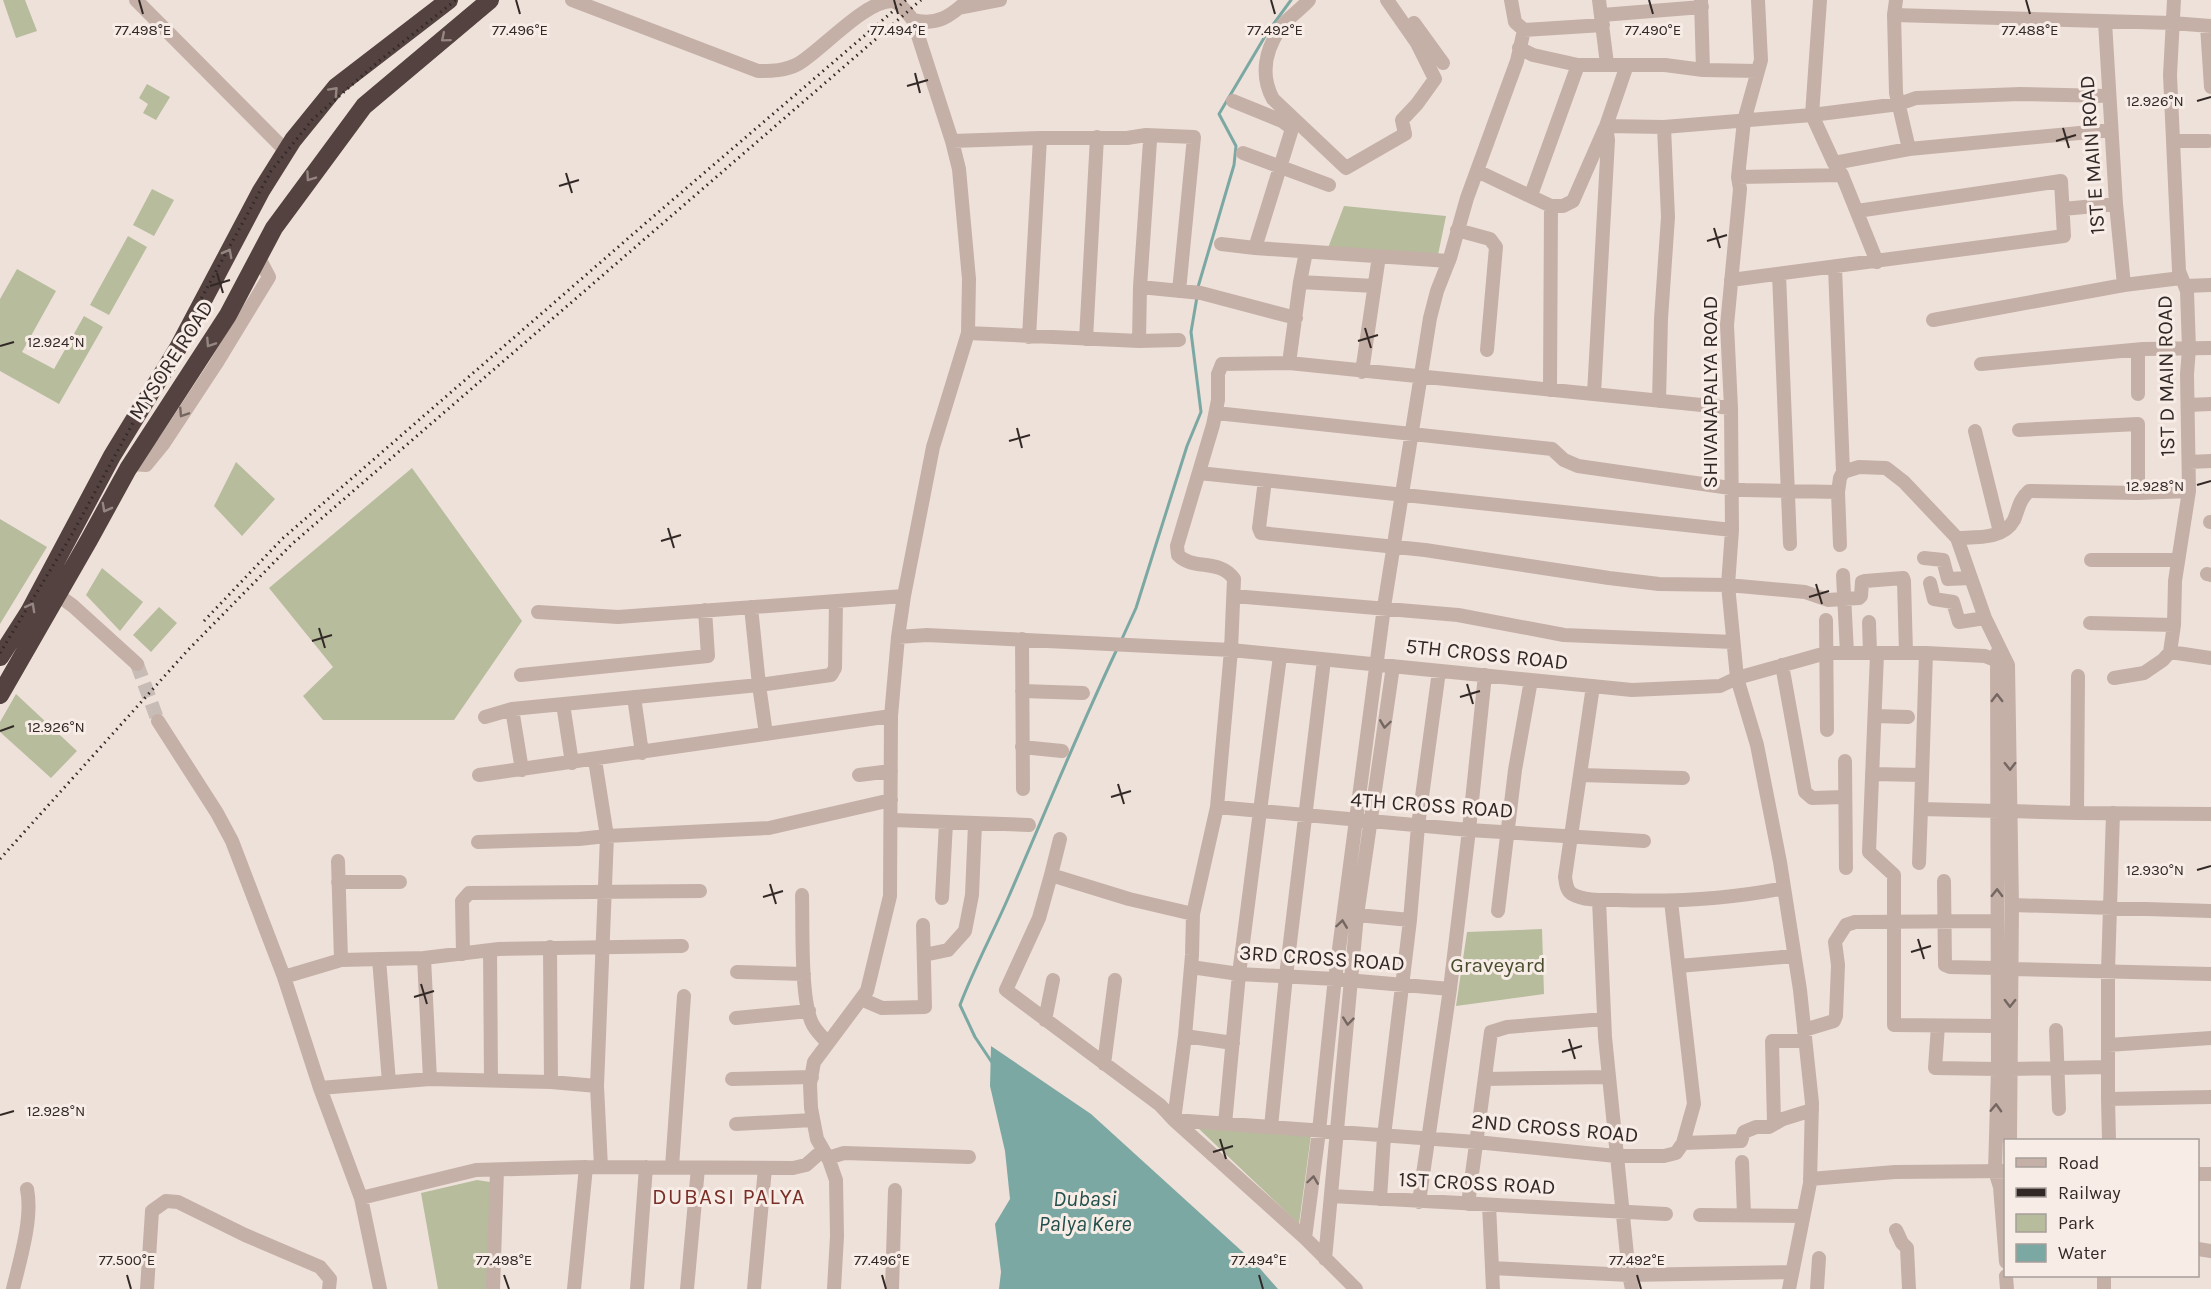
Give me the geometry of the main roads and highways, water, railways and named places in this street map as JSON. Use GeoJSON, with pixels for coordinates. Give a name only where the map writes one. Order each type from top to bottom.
{"type":"FeatureCollection","features":[{"type":"Feature","properties":{"kind":"highway","name":"MYSORE ROAD"},"geometry":{"type":"LineString","coordinates":[[0,657],[28,612],[112,456],[178,348],[257,198],[286,151],[336,87],[431,7],[449,0]]}},
{"type":"Feature","properties":{"kind":"highway","name":"MYSORE ROAD"},"geometry":{"type":"LineString","coordinates":[[0,695],[131,464],[228,315],[258,256],[281,218],[364,106],[490,0]]}},
{"type":"Feature","properties":{"kind":"water","name":"Dubasi Palya Kere"},"geometry":{"type":"Polygon","coordinates":[[[991,1046],[1091,1114],[1256,1264],[1278,1289],[999,1289],[1001,1272],[995,1224],[1010,1199],[1005,1151],[990,1086],[991,1046]]]}},
{"type":"Feature","properties":{"kind":"waterway"},"geometry":{"type":"LineString","coordinates":[[1198,287],[1234,165],[1236,146],[1219,114],[1267,33],[1291,0]]}},
{"type":"Feature","properties":{"kind":"waterway"},"geometry":{"type":"LineString","coordinates":[[1121,641],[1136,608],[1187,446],[1201,412],[1191,332],[1197,297]]}},
{"type":"Feature","properties":{"kind":"waterway"},"geometry":{"type":"LineString","coordinates":[[993,1064],[975,1037],[960,1005],[1118,647]]}},
{"type":"Feature","properties":{"kind":"tunnel"},"geometry":{"type":"LineString","coordinates":[[137,664],[158,721]]}},
{"type":"Feature","properties":{"kind":"railway"},"geometry":{"type":"LineString","coordinates":[[0,653],[71,536],[271,171],[312,120],[379,61],[456,0]]}},
{"type":"Feature","properties":{"kind":"railway"},"geometry":{"type":"LineString","coordinates":[[204,621],[282,539],[906,0]]}},
{"type":"Feature","properties":{"kind":"railway"},"geometry":{"type":"LineString","coordinates":[[0,859],[188,650],[292,544],[921,0]]}},
{"type":"Feature","properties":{"kind":"district","name":"DUBASI PALYA"},"geometry":{"type":"Point","coordinates":[729,1197]}},
{"type":"Feature","properties":{"kind":"park label","name":"Graveyard"},"geometry":{"type":"Point","coordinates":[1498,965]}}]}
